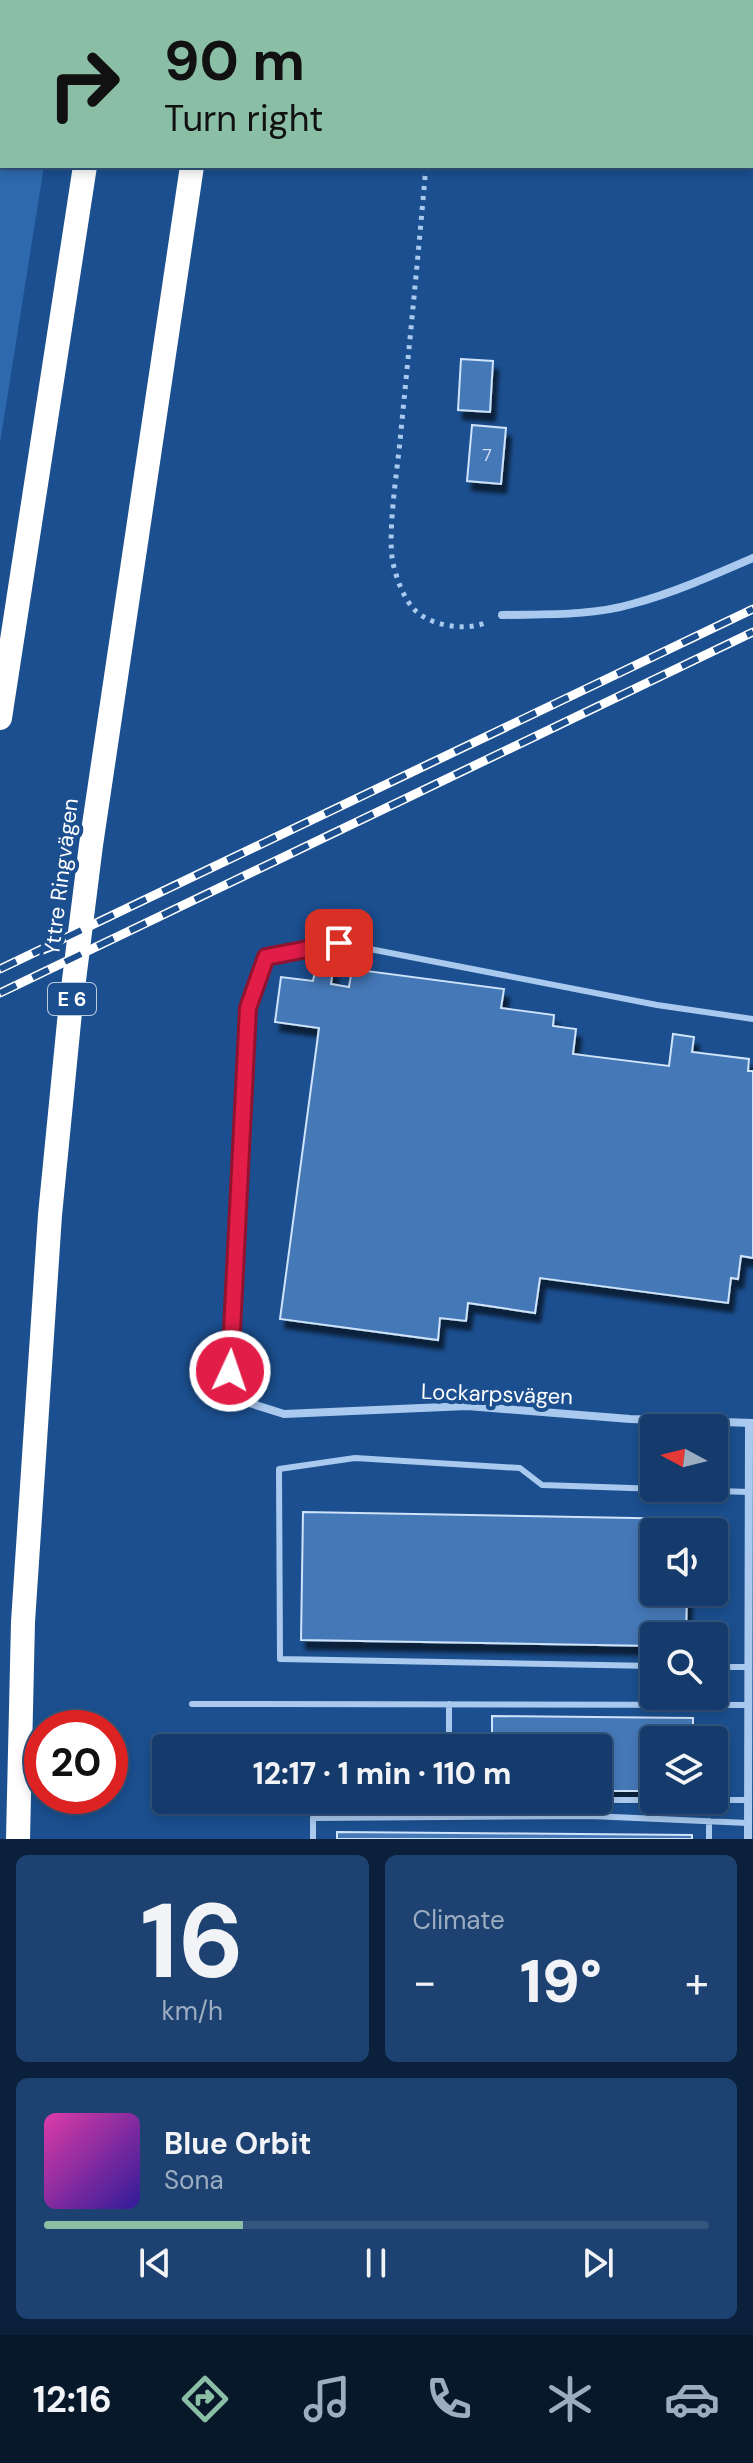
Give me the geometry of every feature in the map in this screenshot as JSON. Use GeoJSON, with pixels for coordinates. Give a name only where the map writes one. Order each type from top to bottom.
{"type":"FeatureCollection","features":[{"type":"Feature","properties":{"kind":"highway"},"geometry":{"type":"LineString","coordinates":[[0,718],[85,168]]}},
{"type":"Feature","properties":{"kind":"highway","name":"Yttre Ringvägen"},"geometry":{"type":"LineString","coordinates":[[19,1834],[23,1622],[50,1215],[70,1012],[95,813],[192,168]]}},
{"type":"Feature","properties":{"kind":"street"},"geometry":{"type":"LineString","coordinates":[[502,615],[555,614],[629,605],[753,558]]}},
{"type":"Feature","properties":{"kind":"street","name":"Lockarpsvägen"},"geometry":{"type":"LineString","coordinates":[[246,1402],[284,1414],[467,1406],[630,1419],[751,1424],[748,1839]]}},
{"type":"Feature","properties":{"kind":"lane"},"geometry":{"type":"LineString","coordinates":[[246,1402],[230,1371],[248,1008],[266,957],[339,943],[657,1005],[753,1019]]}},
{"type":"Feature","properties":{"kind":"lane"},"geometry":{"type":"LineString","coordinates":[[640,1666],[280,1659],[279,1469],[355,1458],[520,1468],[542,1485],[749,1492]]}},
{"type":"Feature","properties":{"kind":"lane"},"geometry":{"type":"LineString","coordinates":[[728,1670],[750,1674]]}},
{"type":"Feature","properties":{"kind":"lane"},"geometry":{"type":"LineString","coordinates":[[192,1704],[749,1705]]}},
{"type":"Feature","properties":{"kind":"lane"},"geometry":{"type":"LineString","coordinates":[[449,1704],[449,1734]]}},
{"type":"Feature","properties":{"kind":"lane"},"geometry":{"type":"LineString","coordinates":[[612,1800],[640,1800]]}},
{"type":"Feature","properties":{"kind":"lane"},"geometry":{"type":"LineString","coordinates":[[728,1800],[748,1800]]}},
{"type":"Feature","properties":{"kind":"lane"},"geometry":{"type":"LineString","coordinates":[[313,1839],[313,1818],[591,1816],[748,1823]]}},
{"type":"Feature","properties":{"kind":"lane"},"geometry":{"type":"LineString","coordinates":[[709,1821],[709,1839]]}},
{"type":"Feature","properties":{"kind":"path"},"geometry":{"type":"LineString","coordinates":[[426,168],[396,484],[392,562],[413,609],[432,619],[456,627],[479,626],[502,615]]}},
{"type":"Feature","properties":{"kind":"shaded area"},"geometry":{"type":"Polygon","coordinates":[[[0,168],[44,168],[0,443],[0,168]]]}},
{"type":"Feature","properties":{"kind":"building"},"geometry":{"type":"Polygon","coordinates":[[[461,359],[493,361],[490,412],[458,410],[461,359]]]}},
{"type":"Feature","properties":{"kind":"building"},"geometry":{"type":"Polygon","coordinates":[[[472,425],[506,428],[501,484],[467,481],[472,425]]]}},
{"type":"Feature","properties":{"kind":"building"},"geometry":{"type":"Polygon","coordinates":[[[316,967],[333,969],[331,984],[349,987],[352,969],[504,989],[501,1008],[554,1015],[553,1026],[576,1029],[573,1054],[669,1066],[673,1034],[694,1037],[692,1052],[749,1059],[748,1071],[753,1071],[753,1258],[741,1256],[738,1279],[731,1278],[728,1303],[540,1278],[535,1313],[468,1303],[466,1321],[440,1318],[438,1340],[280,1319],[319,1028],[275,1022],[281,977],[313,981],[316,967]]]}},
{"type":"Feature","properties":{"kind":"building"},"geometry":{"type":"Polygon","coordinates":[[[303,1512],[640,1518],[640,1606],[687,1606],[686,1622],[640,1622],[640,1646],[301,1640],[303,1512]]]}},
{"type":"Feature","properties":{"kind":"building"},"geometry":{"type":"Polygon","coordinates":[[[492,1716],[693,1718],[693,1726],[640,1726],[640,1791],[612,1791],[612,1734],[492,1734],[492,1716]]]}},
{"type":"Feature","properties":{"kind":"building"},"geometry":{"type":"Polygon","coordinates":[[[337,1832],[692,1835],[692,1839],[337,1839],[337,1832]]]}},
{"type":"Feature","properties":{"kind":"railway"},"geometry":{"type":"LineString","coordinates":[[0,969],[753,609]]}},
{"type":"Feature","properties":{"kind":"railway"},"geometry":{"type":"LineString","coordinates":[[0,993],[753,632]]}},
{"type":"Feature","properties":{"kind":"route"},"geometry":{"type":"LineString","coordinates":[[230,1371],[248,1008],[266,957],[339,943]]}}]}
